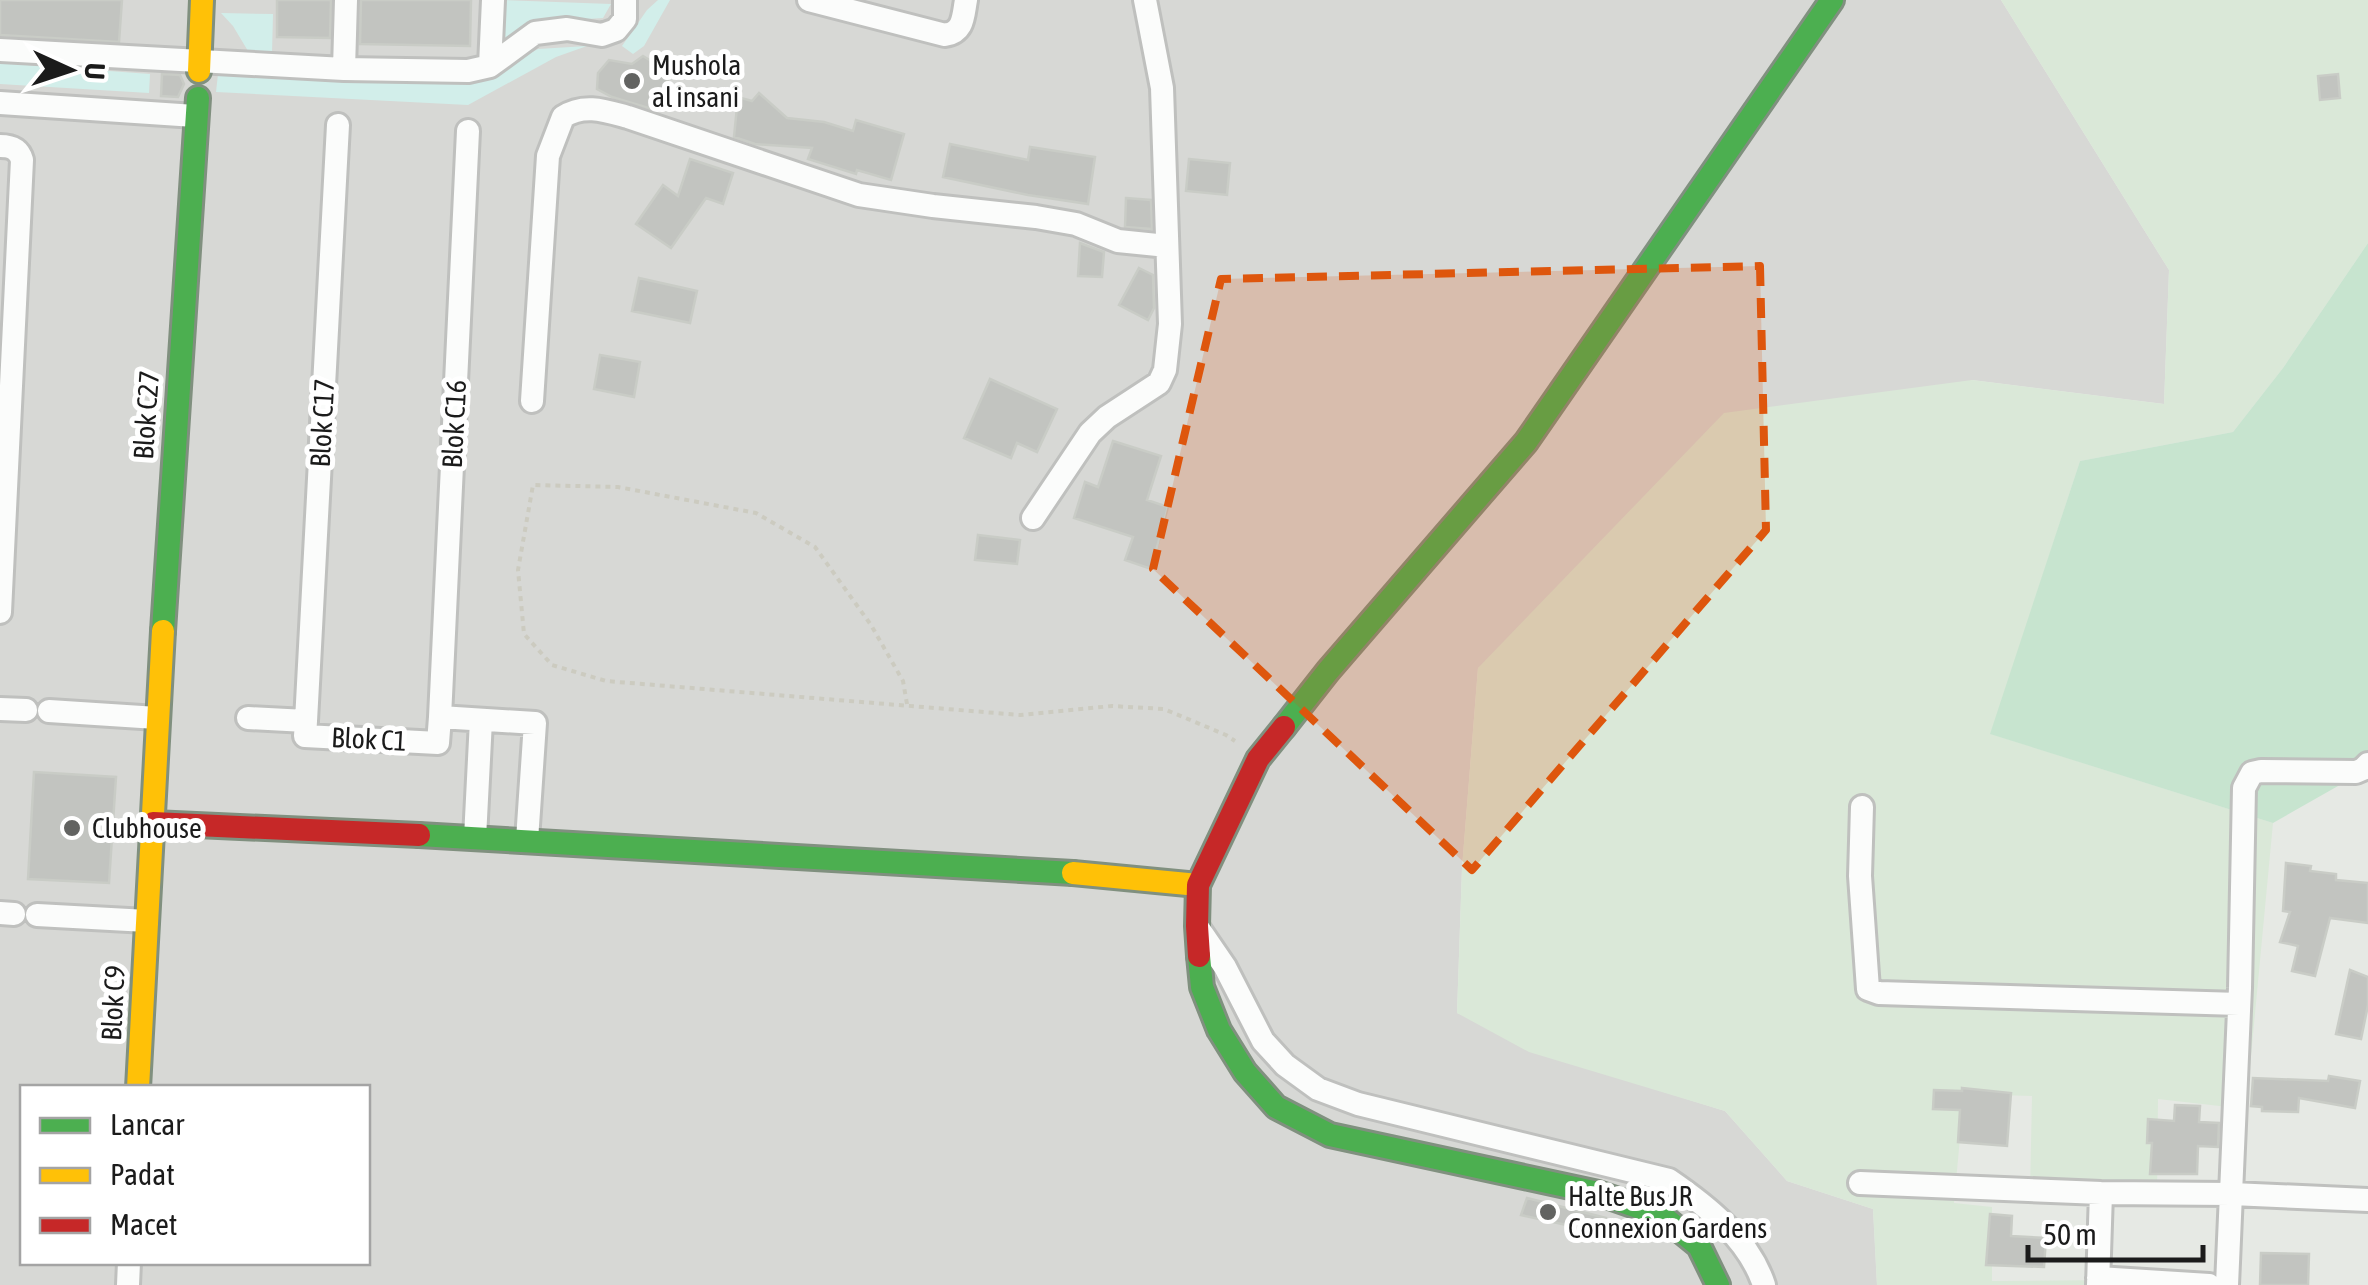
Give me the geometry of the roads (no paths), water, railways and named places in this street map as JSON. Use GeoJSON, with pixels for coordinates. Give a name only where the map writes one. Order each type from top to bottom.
{"type":"FeatureCollection","features":[{"type":"Feature","properties":{"kind":"street"},"geometry":{"type":"LineString","coordinates":[[199,66],[202,0]]}},
{"type":"Feature","properties":{"kind":"street"},"geometry":{"type":"LineString","coordinates":[[344,69],[346,0]]}},
{"type":"Feature","properties":{"kind":"street"},"geometry":{"type":"LineString","coordinates":[[490,66],[492,0]]}},
{"type":"Feature","properties":{"kind":"street"},"geometry":{"type":"LineString","coordinates":[[809,0],[945,34],[955,34],[961,28],[966,0]]}},
{"type":"Feature","properties":{"kind":"street"},"geometry":{"type":"LineString","coordinates":[[1033,518],[1090,433],[1158,382],[1165,370],[1170,324],[1162,88],[1145,0]]}},
{"type":"Feature","properties":{"kind":"street"},"geometry":{"type":"LineString","coordinates":[[1718,1285],[1699,1246],[1660,1214],[1598,1192],[1330,1135],[1276,1107],[1245,1072],[1219,1030],[1202,987],[1196,926],[1198,885],[1258,759],[1328,671],[1526,442],[1832,0]]}},
{"type":"Feature","properties":{"kind":"street"},"geometry":{"type":"LineString","coordinates":[[0,50],[199,66],[468,71],[490,66],[536,33],[567,29],[602,35],[616,30],[625,10]]}},
{"type":"Feature","properties":{"kind":"street","name":"Blok C27"},"geometry":{"type":"LineString","coordinates":[[0,102],[196,107],[153,823]]}},
{"type":"Feature","properties":{"kind":"street"},"geometry":{"type":"LineString","coordinates":[[532,401],[548,156],[563,117],[583,108],[628,116],[859,195],[1036,217],[1076,224],[1118,241],[1167,246]]}},
{"type":"Feature","properties":{"kind":"street","name":"Blok C17"},"geometry":{"type":"LineString","coordinates":[[306,721],[338,125]]}},
{"type":"Feature","properties":{"kind":"street","name":"Blok C16"},"geometry":{"type":"LineString","coordinates":[[440,717],[468,131]]}},
{"type":"Feature","properties":{"kind":"street"},"geometry":{"type":"LineString","coordinates":[[0,146],[12,147],[22,160],[0,612]]}},
{"type":"Feature","properties":{"kind":"street"},"geometry":{"type":"LineString","coordinates":[[0,709],[158,718]]}},
{"type":"Feature","properties":{"kind":"street","name":"Blok C1"},"geometry":{"type":"LineString","coordinates":[[248,718],[306,721],[305,736],[438,742],[440,717],[534,723],[527,840]]}},
{"type":"Feature","properties":{"kind":"street"},"geometry":{"type":"LineString","coordinates":[[476,838],[481,720]]}},
{"type":"Feature","properties":{"kind":"street"},"geometry":{"type":"LineString","coordinates":[[2227,1285],[2246,780],[2261,771],[2356,772],[2368,764]]}},
{"type":"Feature","properties":{"kind":"street"},"geometry":{"type":"LineString","coordinates":[[1862,808],[1860,876],[1868,989],[1879,993],[2239,1004]]}},
{"type":"Feature","properties":{"kind":"street"},"geometry":{"type":"LineString","coordinates":[[153,823],[527,840],[1089,874],[1198,885]]}},
{"type":"Feature","properties":{"kind":"street","name":"Blok C9"},"geometry":{"type":"LineString","coordinates":[[138,1085],[153,823]]}},
{"type":"Feature","properties":{"kind":"street"},"geometry":{"type":"LineString","coordinates":[[17,914],[147,921]]}},
{"type":"Feature","properties":{"kind":"street"},"geometry":{"type":"LineString","coordinates":[[1196,926],[1216,953],[1263,1040],[1285,1065],[1318,1088],[1358,1104],[1668,1180],[1700,1201],[1726,1226],[1749,1253],[1764,1285]]}},
{"type":"Feature","properties":{"kind":"street"},"geometry":{"type":"LineString","coordinates":[[1860,1182],[2368,1200]]}},
{"type":"Feature","properties":{"kind":"street"},"geometry":{"type":"LineString","coordinates":[[2101,1192],[2098,1281],[2209,1285]]}},
{"type":"Feature","properties":{"kind":"place","name":"Mushola al insani"},"geometry":{"type":"Point","coordinates":[632,81]}},
{"type":"Feature","properties":{"kind":"place","name":"Clubhouse"},"geometry":{"type":"Point","coordinates":[72,828]}},
{"type":"Feature","properties":{"kind":"place","name":"Halte Bus JR Connexion Gardens"},"geometry":{"type":"Point","coordinates":[1548,1212]}}]}
